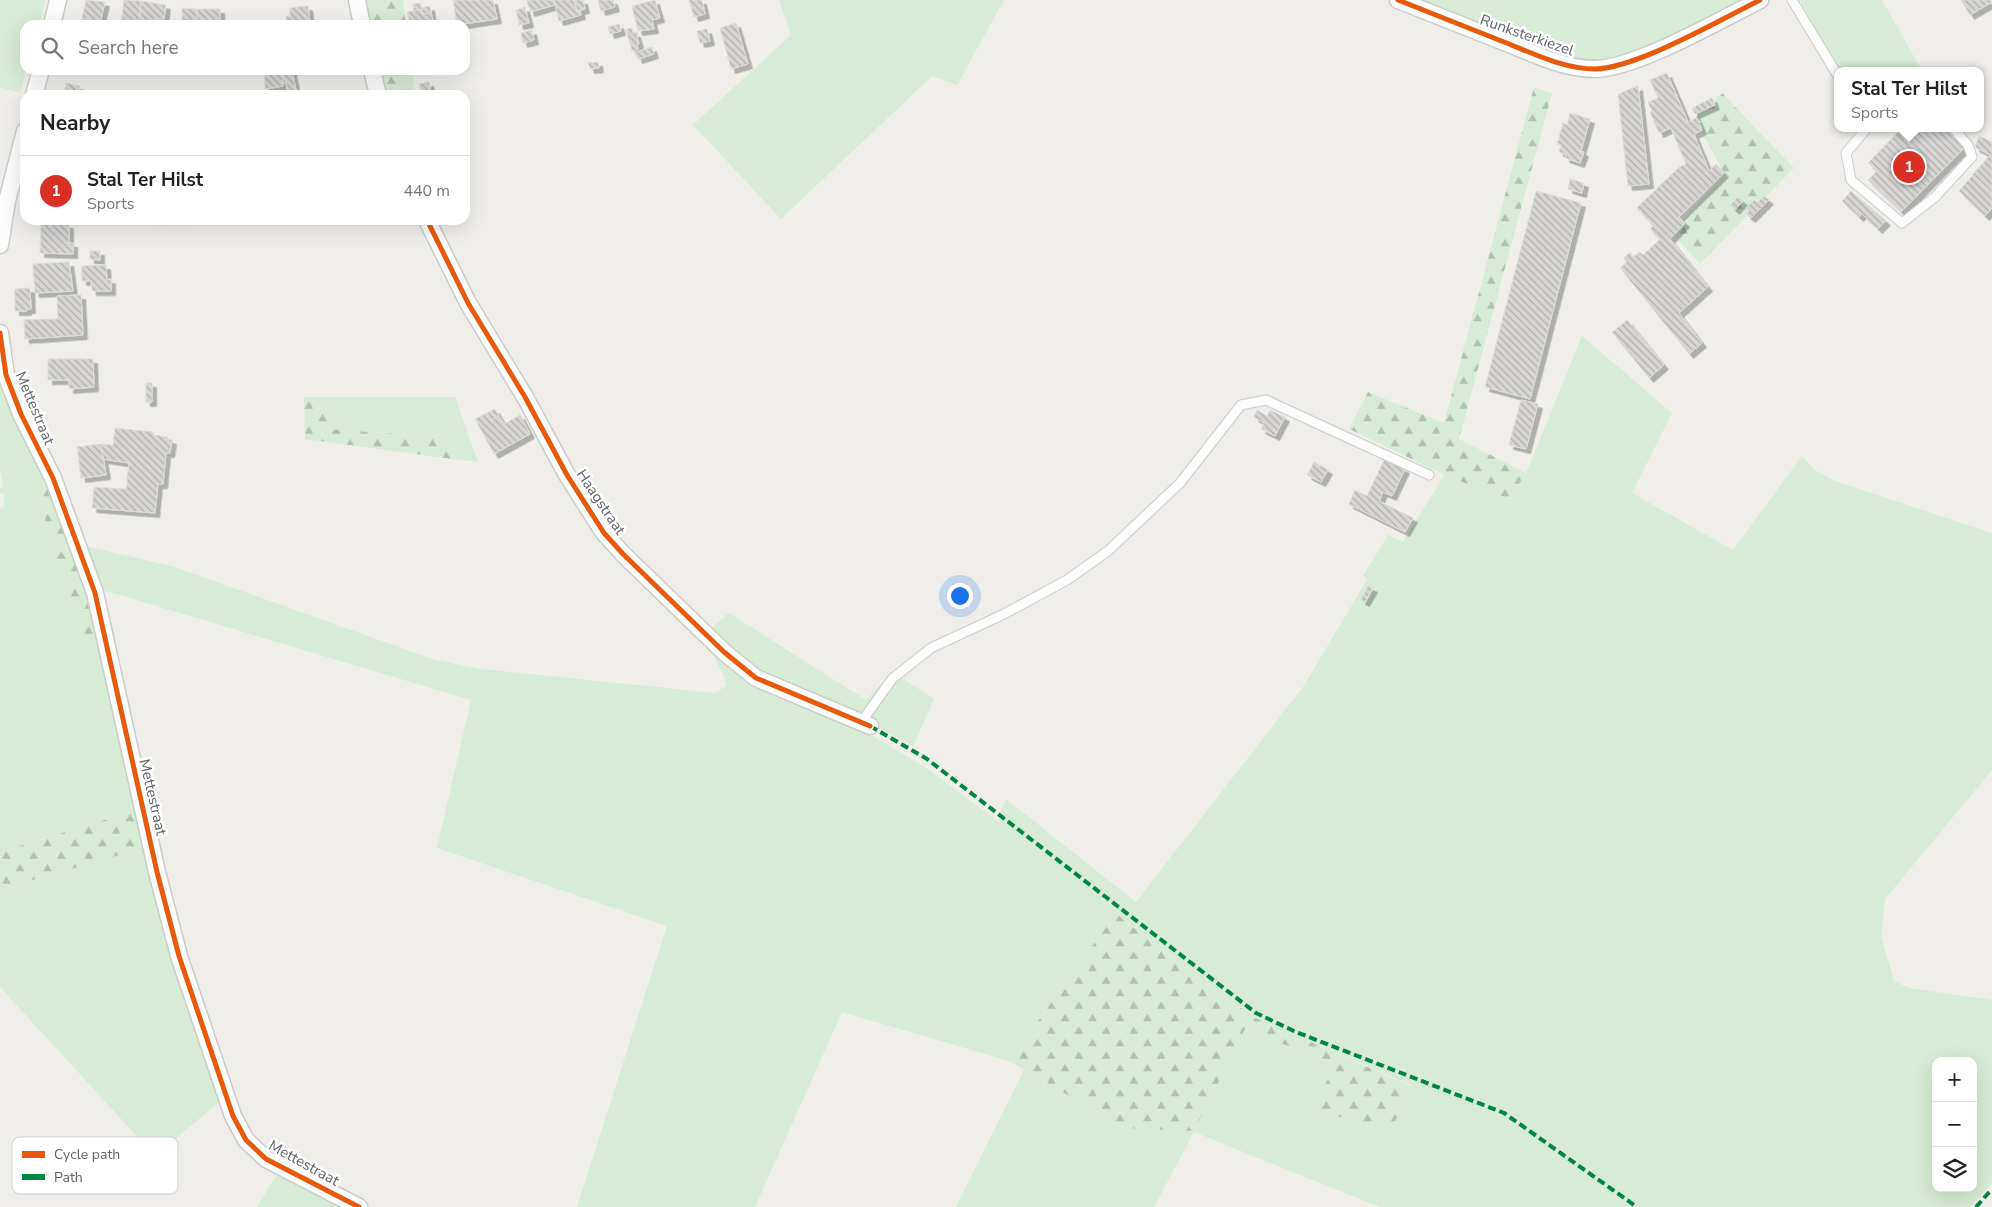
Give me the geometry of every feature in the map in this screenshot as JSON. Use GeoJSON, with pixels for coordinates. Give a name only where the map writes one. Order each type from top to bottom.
{"type":"FeatureCollection","features":[{"type":"Feature","properties":{"kind":"street"},"geometry":{"type":"LineString","coordinates":[[53,20],[58,0]]}},
{"type":"Feature","properties":{"kind":"street"},"geometry":{"type":"LineString","coordinates":[[357,0],[361,20]]}},
{"type":"Feature","properties":{"kind":"street","name":"Runksterkiezel"},"geometry":{"type":"LineString","coordinates":[[1398,0],[1539,56],[1595,69],[1625,63],[1672,43],[1760,0]]}},
{"type":"Feature","properties":{"kind":"street"},"geometry":{"type":"LineString","coordinates":[[35,90],[39,75]]}},
{"type":"Feature","properties":{"kind":"street"},"geometry":{"type":"LineString","coordinates":[[373,75],[377,90]]}},
{"type":"Feature","properties":{"kind":"street"},"geometry":{"type":"LineString","coordinates":[[0,245],[7,201],[20,150]]}},
{"type":"Feature","properties":{"kind":"street","name":"Haagstraat"},"geometry":{"type":"LineString","coordinates":[[430,225],[468,303],[525,397],[567,475],[604,533],[623,554],[724,652],[756,678],[808,701],[866,723]]}},
{"type":"Feature","properties":{"kind":"street","name":"Mettestraat"},"geometry":{"type":"LineString","coordinates":[[0,333],[6,375],[21,414],[53,478],[95,593],[157,872],[179,956],[233,1116],[246,1140],[266,1159],[359,1207]]}},
{"type":"Feature","properties":{"kind":"lane"},"geometry":{"type":"LineString","coordinates":[[1792,0],[1834,69]]}},
{"type":"Feature","properties":{"kind":"lane"},"geometry":{"type":"LineString","coordinates":[[1864,132],[1846,153],[1851,180],[1902,223],[1935,197],[1972,157],[1968,145],[1957,132]]}},
{"type":"Feature","properties":{"kind":"lane"},"geometry":{"type":"LineString","coordinates":[[866,723],[892,679],[931,648],[1012,610],[1067,580],[1108,551],[1180,483],[1241,405],[1266,400],[1429,475]]}},
{"type":"Feature","properties":{"kind":"green space"},"geometry":{"type":"Polygon","coordinates":[[[0,0],[46,0],[40,20],[20,20],[20,75],[25,75],[20,93],[0,87],[0,0]]]}},
{"type":"Feature","properties":{"kind":"green space"},"geometry":{"type":"Polygon","coordinates":[[[360,0],[403,0],[405,20],[365,20],[360,0]]]}},
{"type":"Feature","properties":{"kind":"green space"},"geometry":{"type":"Polygon","coordinates":[[[779,0],[1004,0],[957,85],[932,76],[781,219],[693,125],[791,35],[779,0]]]}},
{"type":"Feature","properties":{"kind":"green space"},"geometry":{"type":"Polygon","coordinates":[[[1417,0],[1740,0],[1636,52],[1620,57],[1599,60],[1574,58],[1518,42],[1417,0]]]}},
{"type":"Feature","properties":{"kind":"green space"},"geometry":{"type":"Polygon","coordinates":[[[1801,0],[1882,0],[1920,67],[1837,67],[1802,7],[1801,0]]]}},
{"type":"Feature","properties":{"kind":"green space"},"geometry":{"type":"Polygon","coordinates":[[[379,75],[413,75],[414,90],[383,90],[379,75]]]}},
{"type":"Feature","properties":{"kind":"green space"},"geometry":{"type":"Polygon","coordinates":[[[1534,87],[1552,93],[1459,439],[1526,473],[1510,499],[1451,478],[1349,429],[1368,392],[1444,423],[1534,87]]]}},
{"type":"Feature","properties":{"kind":"green space"},"geometry":{"type":"Polygon","coordinates":[[[1722,93],[1794,168],[1700,264],[1672,233],[1725,174],[1694,119],[1722,93]]]}},
{"type":"Feature","properties":{"kind":"green space"},"geometry":{"type":"Polygon","coordinates":[[[155,225],[188,225],[155,226],[155,225]]]}},
{"type":"Feature","properties":{"kind":"green space"},"geometry":{"type":"Polygon","coordinates":[[[1582,336],[1672,413],[1632,493],[1733,550],[1802,456],[1815,470],[1835,481],[1992,533],[1992,770],[1885,899],[1881,936],[1894,981],[1909,988],[1992,1000],[1992,1183],[1970,1207],[1380,1207],[1194,1132],[1154,1207],[956,1207],[1024,1070],[1124,1128],[1244,1029],[1336,1065],[1311,1110],[1391,1128],[1413,1086],[1251,1016],[1252,1014],[1223,998],[1114,912],[1109,923],[1009,1061],[842,1012],[755,1207],[577,1207],[667,926],[437,848],[471,700],[103,590],[86,546],[175,567],[435,660],[480,669],[715,693],[726,686],[726,682],[710,647],[748,680],[764,691],[837,719],[873,736],[925,767],[997,821],[1006,799],[1136,902],[1303,687],[1367,580],[1363,576],[1388,535],[1403,542],[1445,474],[1451,478],[1510,499],[1526,473],[1582,336]]]}},
{"type":"Feature","properties":{"kind":"green space"},"geometry":{"type":"Polygon","coordinates":[[[0,371],[47,481],[39,490],[47,528],[87,644],[99,639],[137,810],[0,852],[0,508],[4,507],[4,494],[0,493],[0,487],[3,488],[0,470],[0,371]]]}},
{"type":"Feature","properties":{"kind":"green space"},"geometry":{"type":"Polygon","coordinates":[[[304,397],[326,397],[328,429],[453,438],[452,459],[305,439],[304,397]]]}},
{"type":"Feature","properties":{"kind":"green space"},"geometry":{"type":"Polygon","coordinates":[[[326,397],[455,397],[478,462],[452,459],[452,438],[328,429],[326,397]]]}},
{"type":"Feature","properties":{"kind":"green space"},"geometry":{"type":"Polygon","coordinates":[[[47,481],[88,589],[99,639],[87,644],[47,528],[39,490],[47,481]]]}},
{"type":"Feature","properties":{"kind":"green space"},"geometry":{"type":"Polygon","coordinates":[[[729,613],[866,700],[893,672],[934,699],[913,746],[848,712],[767,680],[709,630],[729,613]]]}},
{"type":"Feature","properties":{"kind":"green space"},"geometry":{"type":"Polygon","coordinates":[[[137,810],[144,848],[29,881],[13,888],[0,882],[0,852],[137,810]]]}},
{"type":"Feature","properties":{"kind":"green space"},"geometry":{"type":"Polygon","coordinates":[[[144,848],[219,1102],[178,1137],[138,1137],[0,987],[0,882],[13,888],[29,881],[144,848]]]}},
{"type":"Feature","properties":{"kind":"green space"},"geometry":{"type":"Polygon","coordinates":[[[1114,912],[1223,998],[1252,1014],[1251,1016],[1413,1087],[1391,1129],[1311,1110],[1336,1065],[1245,1029],[1194,1131],[1124,1128],[1009,1061],[1109,923],[1114,912]]]}},
{"type":"Feature","properties":{"kind":"green space"},"geometry":{"type":"Polygon","coordinates":[[[277,1174],[343,1207],[257,1207],[277,1174]]]}},
{"type":"Feature","properties":{"kind":"building"},"geometry":{"type":"Polygon","coordinates":[[[86,0],[105,2],[101,20],[82,18],[86,0]]]}},
{"type":"Feature","properties":{"kind":"building"},"geometry":{"type":"Polygon","coordinates":[[[124,0],[141,1],[139,20],[122,20],[124,0]]]}},
{"type":"Feature","properties":{"kind":"building"},"geometry":{"type":"Polygon","coordinates":[[[453,0],[493,0],[497,19],[470,23],[470,20],[456,20],[453,0]]]}},
{"type":"Feature","properties":{"kind":"building"},"geometry":{"type":"Polygon","coordinates":[[[527,0],[554,0],[555,5],[530,12],[527,0]]]}},
{"type":"Feature","properties":{"kind":"building"},"geometry":{"type":"Polygon","coordinates":[[[554,0],[574,0],[577,11],[580,11],[581,15],[559,21],[554,0]]]}},
{"type":"Feature","properties":{"kind":"building"},"geometry":{"type":"Polygon","coordinates":[[[574,0],[583,0],[585,9],[577,11],[574,0]]]}},
{"type":"Feature","properties":{"kind":"building"},"geometry":{"type":"Polygon","coordinates":[[[598,0],[613,0],[615,7],[601,11],[598,0]]]}},
{"type":"Feature","properties":{"kind":"building"},"geometry":{"type":"Polygon","coordinates":[[[655,0],[660,18],[652,20],[654,29],[638,31],[632,6],[655,0]]]}},
{"type":"Feature","properties":{"kind":"building"},"geometry":{"type":"Polygon","coordinates":[[[689,0],[702,0],[705,14],[694,17],[689,0]]]}},
{"type":"Feature","properties":{"kind":"building"},"geometry":{"type":"Polygon","coordinates":[[[1961,0],[1990,0],[1992,2],[1970,15],[1961,0]]]}},
{"type":"Feature","properties":{"kind":"building"},"geometry":{"type":"Polygon","coordinates":[[[141,1],[166,5],[164,19],[139,20],[141,1]]]}},
{"type":"Feature","properties":{"kind":"building"},"geometry":{"type":"Polygon","coordinates":[[[421,3],[421,8],[430,6],[431,13],[423,14],[422,9],[414,11],[413,4],[421,3]]]}},
{"type":"Feature","properties":{"kind":"building"},"geometry":{"type":"Polygon","coordinates":[[[308,6],[310,20],[286,20],[286,16],[290,16],[290,8],[308,6]]]}},
{"type":"Feature","properties":{"kind":"building"},"geometry":{"type":"Polygon","coordinates":[[[525,7],[529,23],[519,25],[516,10],[525,7]]]}},
{"type":"Feature","properties":{"kind":"building"},"geometry":{"type":"Polygon","coordinates":[[[182,8],[197,9],[197,20],[182,20],[182,8]]]}},
{"type":"Feature","properties":{"kind":"building"},"geometry":{"type":"Polygon","coordinates":[[[197,9],[220,9],[220,20],[197,20],[197,9]]]}},
{"type":"Feature","properties":{"kind":"building"},"geometry":{"type":"Polygon","coordinates":[[[422,9],[423,14],[431,13],[433,20],[409,20],[407,12],[422,9]]]}},
{"type":"Feature","properties":{"kind":"building"},"geometry":{"type":"Polygon","coordinates":[[[736,23],[748,64],[731,69],[720,28],[736,23]]]}},
{"type":"Feature","properties":{"kind":"building"},"geometry":{"type":"Polygon","coordinates":[[[619,24],[621,31],[610,34],[608,27],[619,24]]]}},
{"type":"Feature","properties":{"kind":"building"},"geometry":{"type":"Polygon","coordinates":[[[632,28],[633,33],[636,33],[639,44],[637,45],[638,49],[632,51],[626,29],[632,28]]]}},
{"type":"Feature","properties":{"kind":"building"},"geometry":{"type":"Polygon","coordinates":[[[707,29],[710,41],[700,43],[697,31],[707,29]]]}},
{"type":"Feature","properties":{"kind":"building"},"geometry":{"type":"Polygon","coordinates":[[[532,30],[534,40],[523,43],[521,33],[532,30]]]}},
{"type":"Feature","properties":{"kind":"building"},"geometry":{"type":"Polygon","coordinates":[[[652,47],[654,54],[638,59],[636,52],[652,47]]]}},
{"type":"Feature","properties":{"kind":"building"},"geometry":{"type":"Polygon","coordinates":[[[598,62],[599,68],[590,69],[588,63],[598,62]]]}},
{"type":"Feature","properties":{"kind":"building"},"geometry":{"type":"Polygon","coordinates":[[[1667,73],[1688,122],[1697,118],[1702,130],[1694,134],[1709,171],[1716,164],[1724,173],[1679,217],[1685,223],[1670,239],[1708,287],[1679,313],[1702,343],[1689,354],[1620,268],[1627,262],[1624,258],[1630,252],[1633,257],[1640,252],[1643,255],[1660,239],[1650,229],[1653,226],[1637,208],[1678,168],[1686,164],[1671,128],[1659,133],[1650,112],[1652,111],[1648,102],[1658,98],[1650,80],[1667,73]]]}},
{"type":"Feature","properties":{"kind":"building"},"geometry":{"type":"Polygon","coordinates":[[[264,75],[282,75],[283,86],[265,89],[264,75]]]}},
{"type":"Feature","properties":{"kind":"building"},"geometry":{"type":"Polygon","coordinates":[[[282,75],[293,75],[296,90],[287,90],[286,82],[283,83],[282,75]]]}},
{"type":"Feature","properties":{"kind":"building"},"geometry":{"type":"Polygon","coordinates":[[[429,82],[431,90],[421,90],[419,84],[429,82]]]}},
{"type":"Feature","properties":{"kind":"building"},"geometry":{"type":"Polygon","coordinates":[[[66,83],[80,86],[79,90],[65,89],[66,83]]]}},
{"type":"Feature","properties":{"kind":"building"},"geometry":{"type":"Polygon","coordinates":[[[1638,86],[1649,184],[1628,186],[1618,94],[1638,86]]]}},
{"type":"Feature","properties":{"kind":"building"},"geometry":{"type":"Polygon","coordinates":[[[1712,98],[1715,105],[1695,114],[1692,108],[1712,98]]]}},
{"type":"Feature","properties":{"kind":"building"},"geometry":{"type":"Polygon","coordinates":[[[1570,113],[1590,119],[1581,151],[1584,152],[1580,163],[1565,158],[1566,154],[1559,152],[1561,145],[1557,144],[1563,123],[1567,125],[1570,113]]]}},
{"type":"Feature","properties":{"kind":"building"},"geometry":{"type":"Polygon","coordinates":[[[1898,132],[1948,132],[1964,148],[1901,212],[1868,180],[1877,171],[1868,163],[1898,132]]]}},
{"type":"Feature","properties":{"kind":"building"},"geometry":{"type":"Polygon","coordinates":[[[1979,136],[1992,142],[1992,193],[1972,175],[1990,155],[1975,147],[1979,136]]]}},
{"type":"Feature","properties":{"kind":"building"},"geometry":{"type":"Polygon","coordinates":[[[1973,175],[1992,193],[1992,208],[1985,216],[1959,191],[1973,175]]]}},
{"type":"Feature","properties":{"kind":"building"},"geometry":{"type":"Polygon","coordinates":[[[1570,179],[1584,183],[1582,193],[1568,189],[1570,179]]]}},
{"type":"Feature","properties":{"kind":"building"},"geometry":{"type":"Polygon","coordinates":[[[1536,191],[1581,203],[1530,399],[1485,387],[1536,191]]]}},
{"type":"Feature","properties":{"kind":"building"},"geometry":{"type":"Polygon","coordinates":[[[1851,191],[1886,221],[1878,229],[1862,214],[1859,217],[1842,201],[1851,191]]]}},
{"type":"Feature","properties":{"kind":"building"},"geometry":{"type":"Polygon","coordinates":[[[1764,196],[1769,200],[1751,218],[1746,214],[1749,211],[1746,208],[1754,200],[1757,203],[1764,196]]]}},
{"type":"Feature","properties":{"kind":"building"},"geometry":{"type":"Polygon","coordinates":[[[1738,197],[1743,201],[1735,210],[1730,205],[1738,197]]]}},
{"type":"Feature","properties":{"kind":"building"},"geometry":{"type":"Polygon","coordinates":[[[41,225],[69,225],[69,243],[73,243],[73,254],[40,253],[41,225]]]}},
{"type":"Feature","properties":{"kind":"building"},"geometry":{"type":"Polygon","coordinates":[[[90,251],[100,251],[100,260],[90,259],[90,251]]]}},
{"type":"Feature","properties":{"kind":"building"},"geometry":{"type":"Polygon","coordinates":[[[69,262],[73,291],[35,293],[33,264],[69,262]]]}},
{"type":"Feature","properties":{"kind":"building"},"geometry":{"type":"Polygon","coordinates":[[[106,265],[107,280],[111,279],[111,291],[92,291],[91,281],[82,281],[82,266],[106,265]]]}},
{"type":"Feature","properties":{"kind":"building"},"geometry":{"type":"Polygon","coordinates":[[[30,288],[31,309],[15,311],[15,289],[30,288]]]}},
{"type":"Feature","properties":{"kind":"building"},"geometry":{"type":"Polygon","coordinates":[[[81,295],[83,335],[25,339],[24,320],[58,319],[57,296],[81,295]]]}},
{"type":"Feature","properties":{"kind":"building"},"geometry":{"type":"Polygon","coordinates":[[[1627,320],[1664,365],[1649,378],[1612,332],[1627,320]]]}},
{"type":"Feature","properties":{"kind":"building"},"geometry":{"type":"Polygon","coordinates":[[[48,359],[93,359],[94,387],[69,389],[69,380],[48,380],[48,359]]]}},
{"type":"Feature","properties":{"kind":"building"},"geometry":{"type":"Polygon","coordinates":[[[146,383],[152,383],[152,402],[146,402],[146,383]]]}},
{"type":"Feature","properties":{"kind":"building"},"geometry":{"type":"Polygon","coordinates":[[[1521,400],[1538,404],[1526,449],[1509,445],[1521,400]]]}},
{"type":"Feature","properties":{"kind":"building"},"geometry":{"type":"Polygon","coordinates":[[[495,409],[499,416],[491,421],[487,413],[495,409]]]}},
{"type":"Feature","properties":{"kind":"building"},"geometry":{"type":"Polygon","coordinates":[[[1257,410],[1267,416],[1270,410],[1285,417],[1275,436],[1261,429],[1264,423],[1254,417],[1257,410]]]}},
{"type":"Feature","properties":{"kind":"building"},"geometry":{"type":"Polygon","coordinates":[[[487,413],[491,421],[499,416],[504,424],[520,415],[530,434],[494,454],[475,419],[487,413]]]}},
{"type":"Feature","properties":{"kind":"building"},"geometry":{"type":"Polygon","coordinates":[[[115,428],[153,432],[153,435],[168,437],[167,439],[172,440],[170,453],[166,453],[163,484],[158,484],[155,513],[92,508],[94,487],[126,489],[129,463],[103,459],[101,444],[113,445],[115,428]]]}},
{"type":"Feature","properties":{"kind":"building"},"geometry":{"type":"Polygon","coordinates":[[[101,444],[106,475],[81,478],[77,447],[101,444]]]}},
{"type":"Feature","properties":{"kind":"building"},"geometry":{"type":"Polygon","coordinates":[[[1384,460],[1405,469],[1392,496],[1383,492],[1379,501],[1413,518],[1405,532],[1349,504],[1355,490],[1367,496],[1384,460]]]}},
{"type":"Feature","properties":{"kind":"building"},"geometry":{"type":"Polygon","coordinates":[[[1314,462],[1328,470],[1321,482],[1307,475],[1314,462]]]}},
{"type":"Feature","properties":{"kind":"building"},"geometry":{"type":"Polygon","coordinates":[[[1368,586],[1373,588],[1365,602],[1361,600],[1368,586]]]}},
{"type":"Feature","properties":{"kind":"marked path"},"geometry":{"type":"LineString","coordinates":[[870,726],[927,759],[1256,1013],[1296,1032],[1504,1113],[1637,1207]]}},
{"type":"Feature","properties":{"kind":"marked path"},"geometry":{"type":"LineString","coordinates":[[1976,1207],[1992,1189]]}},
{"type":"Feature","properties":{"kind":"cycle path"},"geometry":{"type":"LineString","coordinates":[[1398,0],[1548,60],[1595,69],[1613,67],[1655,52],[1760,0]]}},
{"type":"Feature","properties":{"kind":"cycle path"},"geometry":{"type":"LineString","coordinates":[[429,225],[468,303],[525,397],[567,475],[604,533],[623,554],[724,652],[756,678],[870,726]]}},
{"type":"Feature","properties":{"kind":"cycle path"},"geometry":{"type":"LineString","coordinates":[[0,333],[6,375],[21,414],[53,478],[95,593],[157,872],[179,956],[233,1116],[246,1140],[266,1159],[359,1207]]}},
{"type":"Feature","properties":{"kind":"place","name":"Stal Ter Hilst"},"geometry":{"type":"Point","coordinates":[1909,167]}}]}
